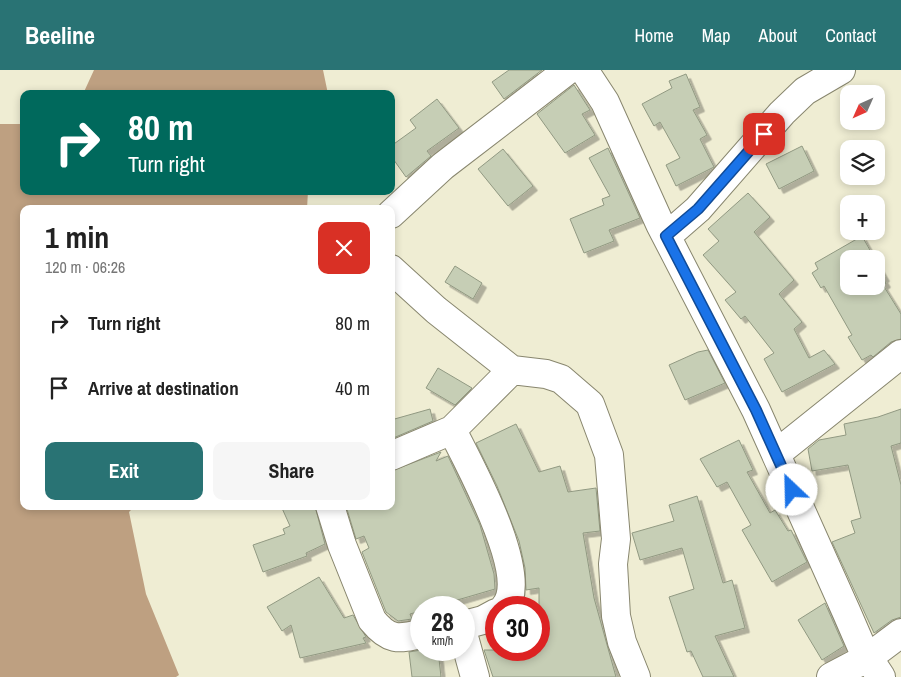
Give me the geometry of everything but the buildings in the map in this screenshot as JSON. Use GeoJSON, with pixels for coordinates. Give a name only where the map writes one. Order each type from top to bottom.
{"type":"FeatureCollection","features":[{"type":"Feature","properties":{"kind":"street"},"geometry":{"type":"LineString","coordinates":[[395,210],[443,166],[568,70]]}},
{"type":"Feature","properties":{"kind":"street"},"geometry":{"type":"LineString","coordinates":[[584,70],[605,102],[666,236],[733,363],[846,611],[875,667]]}},
{"type":"Feature","properties":{"kind":"street"},"geometry":{"type":"LineString","coordinates":[[666,236],[698,209],[782,113],[805,91],[841,70]]}},
{"type":"Feature","properties":{"kind":"street"},"geometry":{"type":"LineString","coordinates":[[395,273],[436,310],[512,370],[546,374],[561,379],[590,404],[609,455],[616,539],[613,564],[616,616],[622,642],[636,677]]}},
{"type":"Feature","properties":{"kind":"street"},"geometry":{"type":"LineString","coordinates":[[776,454],[901,354]]}},
{"type":"Feature","properties":{"kind":"street"},"geometry":{"type":"LineString","coordinates":[[395,454],[452,430],[512,370]]}},
{"type":"Feature","properties":{"kind":"street"},"geometry":{"type":"LineString","coordinates":[[452,430],[477,476],[506,548],[510,596]]}},
{"type":"Feature","properties":{"kind":"street"},"geometry":{"type":"LineString","coordinates":[[331,510],[342,545],[372,620],[381,631],[389,636],[401,638],[410,636]]}},
{"type":"Feature","properties":{"kind":"street"},"geometry":{"type":"LineString","coordinates":[[831,677],[875,667],[901,633]]}},
{"type":"Feature","properties":{"kind":"street"},"geometry":{"type":"LineString","coordinates":[[471,661],[475,677]]}},
{"type":"Feature","properties":{"kind":"shaded area"},"geometry":{"type":"Polygon","coordinates":[[[94,70],[323,70],[327,90],[85,90],[94,70]]]}},
{"type":"Feature","properties":{"kind":"shaded area"},"geometry":{"type":"Polygon","coordinates":[[[0,124],[20,124],[20,195],[308,195],[307,205],[20,205],[20,510],[131,510],[129,512],[146,594],[179,675],[176,677],[0,677],[0,124]]]}},
{"type":"Feature","properties":{"kind":"route"},"geometry":{"type":"LineString","coordinates":[[764,134],[698,209],[666,236],[729,355],[792,490]]}}]}
